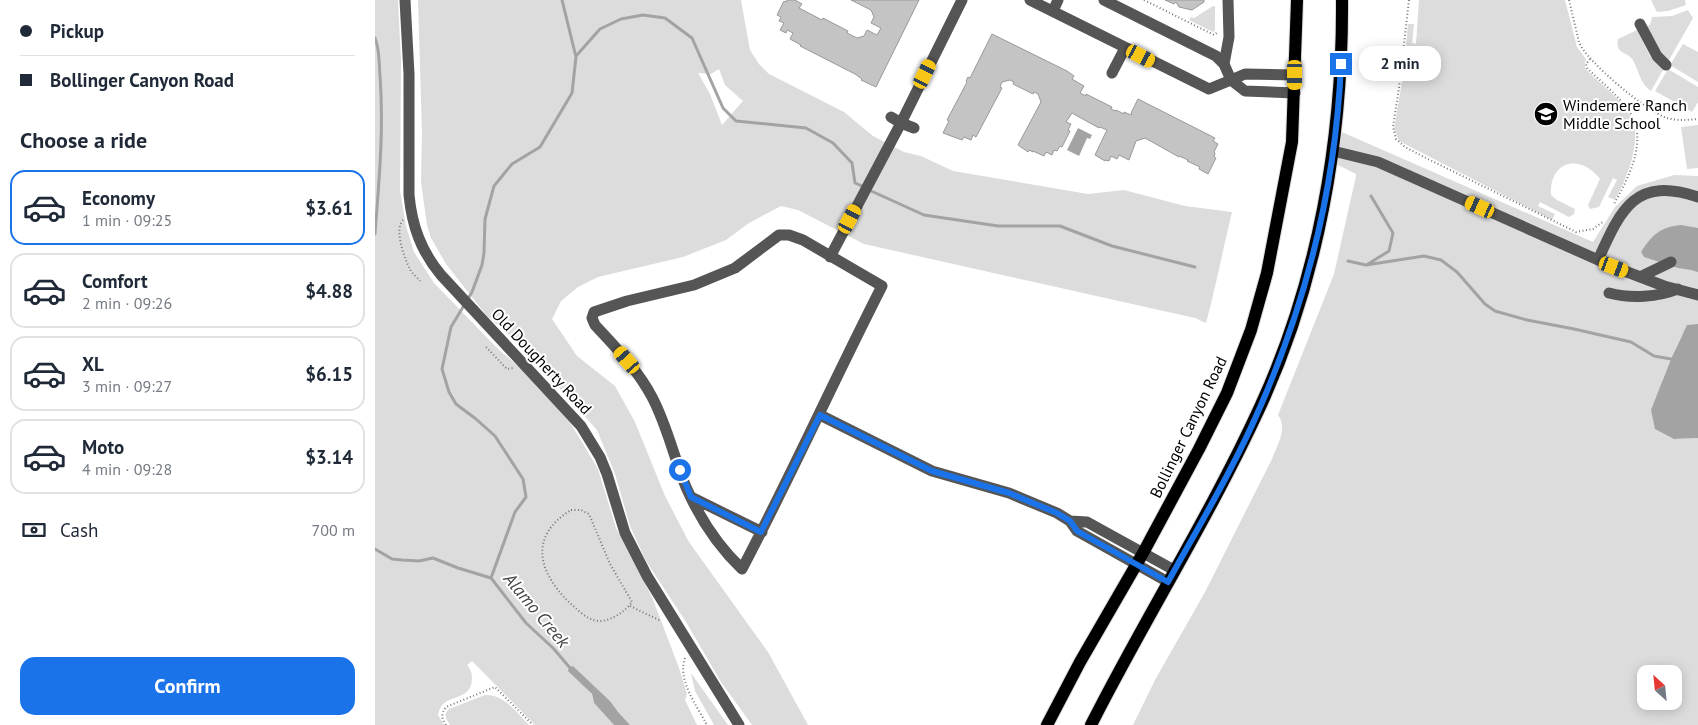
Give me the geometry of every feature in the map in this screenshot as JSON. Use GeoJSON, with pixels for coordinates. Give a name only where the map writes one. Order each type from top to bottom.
{"type":"FeatureCollection","features":[{"type":"Feature","properties":{"kind":"main road","name":"Bollinger Canyon Road"},"geometry":{"type":"LineString","coordinates":[[1047,725],[1080,662],[1136,566],[1227,392],[1251,330],[1267,273],[1292,142],[1297,0]]}},
{"type":"Feature","properties":{"kind":"main road"},"geometry":{"type":"LineString","coordinates":[[1091,725],[1233,463],[1261,406],[1285,346],[1305,283],[1322,213],[1333,151],[1340,82],[1342,0]]}},
{"type":"Feature","properties":{"kind":"street","name":"Old Dougherty Road"},"geometry":{"type":"LineString","coordinates":[[405,0],[409,74],[409,195],[411,214],[423,250],[441,274],[483,321],[581,426],[591,441],[607,474],[625,533],[647,576],[739,725]]}},
{"type":"Feature","properties":{"kind":"street"},"geometry":{"type":"LineString","coordinates":[[830,257],[890,143],[896,120],[962,0]]}},
{"type":"Feature","properties":{"kind":"street"},"geometry":{"type":"LineString","coordinates":[[1030,0],[1209,89],[1245,74],[1295,75]]}},
{"type":"Feature","properties":{"kind":"street"},"geometry":{"type":"LineString","coordinates":[[1053,12],[1058,0]]}},
{"type":"Feature","properties":{"kind":"street"},"geometry":{"type":"LineString","coordinates":[[1104,0],[1215,56],[1225,64]]}},
{"type":"Feature","properties":{"kind":"street"},"geometry":{"type":"LineString","coordinates":[[1229,0],[1229,37],[1225,64],[1231,80],[1245,91],[1295,94]]}},
{"type":"Feature","properties":{"kind":"street"},"geometry":{"type":"LineString","coordinates":[[1640,24],[1657,56],[1666,65]]}},
{"type":"Feature","properties":{"kind":"street"},"geometry":{"type":"LineString","coordinates":[[1112,73],[1125,48]]}},
{"type":"Feature","properties":{"kind":"street"},"geometry":{"type":"LineString","coordinates":[[896,120],[914,128]]}},
{"type":"Feature","properties":{"kind":"street"},"geometry":{"type":"LineString","coordinates":[[1333,151],[1378,162],[1598,260],[1640,277],[1698,295]]}},
{"type":"Feature","properties":{"kind":"street"},"geometry":{"type":"LineString","coordinates":[[1598,260],[1617,220],[1642,194],[1663,190],[1698,197]]}},
{"type":"Feature","properties":{"kind":"street"},"geometry":{"type":"LineString","coordinates":[[779,235],[789,235],[803,240],[830,257],[882,286],[820,415],[742,569],[731,559],[714,536],[691,497],[653,398],[637,372],[595,325],[592,318],[594,312],[627,301],[694,285],[735,268],[779,235]]}},
{"type":"Feature","properties":{"kind":"street"},"geometry":{"type":"LineString","coordinates":[[1640,277],[1671,262]]}},
{"type":"Feature","properties":{"kind":"street"},"geometry":{"type":"LineString","coordinates":[[1609,294],[1656,296],[1678,289]]}},
{"type":"Feature","properties":{"kind":"street"},"geometry":{"type":"LineString","coordinates":[[820,415],[932,471],[1009,493],[1057,513],[1070,521],[1077,531],[1136,566],[1168,582]]}},
{"type":"Feature","properties":{"kind":"street"},"geometry":{"type":"LineString","coordinates":[[691,497],[761,532]]}},
{"type":"Feature","properties":{"kind":"street"},"geometry":{"type":"LineString","coordinates":[[1070,521],[1087,522],[1175,570]]}},
{"type":"Feature","properties":{"kind":"path"},"geometry":{"type":"LineString","coordinates":[[1145,0],[1214,35],[1218,32],[1219,27]]}},
{"type":"Feature","properties":{"kind":"path"},"geometry":{"type":"LineString","coordinates":[[1409,0],[1393,127],[1396,139],[1428,159],[1576,232],[1593,229],[1607,217]]}},
{"type":"Feature","properties":{"kind":"path"},"geometry":{"type":"LineString","coordinates":[[1569,0],[1581,49],[1590,58],[1653,111],[1667,118],[1682,120],[1698,119]]}},
{"type":"Feature","properties":{"kind":"path"},"geometry":{"type":"LineString","coordinates":[[1590,58],[1586,64],[1587,68],[1624,105],[1635,124],[1634,159],[1628,179],[1612,209]]}},
{"type":"Feature","properties":{"kind":"path"},"geometry":{"type":"LineString","coordinates":[[411,214],[400,221],[398,228],[399,236],[410,271],[420,281]]}},
{"type":"Feature","properties":{"kind":"path"},"geometry":{"type":"LineString","coordinates":[[486,347],[507,369],[525,364]]}},
{"type":"Feature","properties":{"kind":"path"},"geometry":{"type":"LineString","coordinates":[[571,510],[581,510],[589,514],[610,564],[631,602],[629,606],[626,610],[599,622],[583,615],[557,590],[545,570],[542,543],[545,535],[560,517],[571,510]]}},
{"type":"Feature","properties":{"kind":"path"},"geometry":{"type":"LineString","coordinates":[[629,606],[679,630]]}},
{"type":"Feature","properties":{"kind":"path"},"geometry":{"type":"LineString","coordinates":[[691,649],[687,653],[684,662],[683,673],[688,688],[707,725]]}},
{"type":"Feature","properties":{"kind":"path"},"geometry":{"type":"LineString","coordinates":[[445,725],[441,717],[446,707],[495,687],[533,725]]}},
{"type":"Feature","properties":{"kind":"shaded area"},"geometry":{"type":"Polygon","coordinates":[[[375,0],[398,0],[401,61],[400,191],[406,226],[414,252],[434,283],[499,350],[522,369],[569,421],[582,442],[598,469],[616,528],[652,597],[679,668],[687,694],[685,700],[697,725],[630,725],[610,701],[573,666],[592,695],[594,703],[614,725],[535,725],[472,661],[467,665],[472,677],[469,690],[447,701],[440,709],[438,715],[444,725],[375,725],[375,0]]]}},
{"type":"Feature","properties":{"kind":"shaded area"},"geometry":{"type":"Polygon","coordinates":[[[418,0],[741,0],[750,50],[759,64],[769,74],[844,112],[873,136],[904,152],[921,156],[953,171],[1088,194],[1124,190],[1185,206],[1232,212],[1206,323],[1195,318],[864,244],[798,210],[781,206],[749,223],[726,240],[683,257],[598,277],[578,287],[561,301],[552,319],[577,356],[615,386],[635,422],[665,496],[689,542],[768,652],[808,725],[752,725],[721,682],[686,622],[646,561],[630,526],[615,474],[597,430],[506,332],[486,315],[446,264],[431,238],[427,225],[421,182],[422,132],[418,0]],[[719,69],[711,74],[698,73],[710,94],[722,125],[743,101],[725,85],[719,69]]]}},
{"type":"Feature","properties":{"kind":"shaded area","name":"Windemere Ranch Middle School"},"geometry":{"type":"Polygon","coordinates":[[[1419,0],[1565,0],[1577,47],[1586,59],[1585,68],[1621,103],[1632,119],[1635,128],[1634,149],[1628,172],[1615,200],[1608,197],[1617,180],[1613,178],[1599,207],[1590,209],[1588,205],[1600,179],[1584,166],[1567,165],[1560,168],[1555,175],[1551,195],[1575,209],[1574,214],[1569,217],[1540,202],[1538,206],[1555,214],[1552,220],[1399,141],[1394,129],[1403,76],[1408,24],[1414,24],[1412,43],[1416,44],[1419,0]]]}},
{"type":"Feature","properties":{"kind":"shaded area"},"geometry":{"type":"Polygon","coordinates":[[[1651,0],[1685,0],[1686,5],[1668,11],[1657,12],[1651,0]]]}},
{"type":"Feature","properties":{"kind":"shaded area"},"geometry":{"type":"Polygon","coordinates":[[[1215,6],[1215,30],[1213,32],[1189,20],[1191,17],[1194,18],[1215,6]]]}},
{"type":"Feature","properties":{"kind":"shaded area"},"geometry":{"type":"Polygon","coordinates":[[[1688,10],[1693,18],[1669,60],[1661,52],[1647,26],[1650,25],[1652,17],[1672,16],[1688,10]]]}},
{"type":"Feature","properties":{"kind":"shaded area"},"geometry":{"type":"Polygon","coordinates":[[[1637,30],[1650,56],[1663,70],[1651,91],[1642,81],[1631,57],[1618,48],[1618,39],[1637,30]]]}},
{"type":"Feature","properties":{"kind":"shaded area"},"geometry":{"type":"Polygon","coordinates":[[[1683,44],[1698,52],[1698,82],[1670,65],[1683,44]]]}},
{"type":"Feature","properties":{"kind":"shaded area"},"geometry":{"type":"Polygon","coordinates":[[[1668,69],[1698,87],[1698,102],[1692,112],[1655,91],[1668,69]]]}},
{"type":"Feature","properties":{"kind":"shaded area"},"geometry":{"type":"Polygon","coordinates":[[[1698,125],[1698,168],[1687,169],[1681,127],[1698,125]]]}},
{"type":"Feature","properties":{"kind":"shaded area"},"geometry":{"type":"Polygon","coordinates":[[[1078,128],[1092,135],[1090,139],[1087,138],[1079,156],[1067,150],[1078,128]]]}},
{"type":"Feature","properties":{"kind":"shaded area"},"geometry":{"type":"Polygon","coordinates":[[[1335,129],[1593,242],[1615,207],[1637,186],[1674,175],[1698,176],[1698,343],[1682,335],[1663,379],[1674,439],[1698,438],[1698,725],[1133,725],[1155,680],[1205,592],[1279,443],[1282,426],[1278,415],[1334,274],[1356,174],[1330,161],[1335,129]]]}},
{"type":"Feature","properties":{"kind":"shaded area"},"geometry":{"type":"Polygon","coordinates":[[[1681,225],[1698,228],[1698,272],[1644,257],[1641,252],[1657,233],[1667,228],[1681,225]]]}},
{"type":"Feature","properties":{"kind":"shaded area"},"geometry":{"type":"Polygon","coordinates":[[[1698,324],[1698,438],[1674,439],[1655,429],[1651,410],[1687,325],[1698,324]]]}},
{"type":"Feature","properties":{"kind":"shaded area"},"geometry":{"type":"Polygon","coordinates":[[[573,666],[610,701],[630,725],[614,725],[594,703],[592,694],[568,671],[569,667],[573,666]]]}},
{"type":"Feature","properties":{"kind":"shaded area"},"geometry":{"type":"Polygon","coordinates":[[[691,673],[728,725],[714,725],[695,691],[691,673]]]}},
{"type":"Feature","properties":{"kind":"shaded area"},"geometry":{"type":"Polygon","coordinates":[[[485,695],[492,695],[504,701],[529,725],[450,725],[446,719],[449,709],[485,695]]]}},
{"type":"Feature","properties":{"kind":"building"},"geometry":{"type":"Polygon","coordinates":[[[787,0],[795,0],[802,4],[799,8],[822,20],[823,18],[857,38],[864,36],[867,30],[877,35],[881,28],[871,23],[874,17],[871,10],[851,0],[919,0],[876,87],[800,46],[790,39],[793,33],[787,30],[786,33],[780,30],[784,23],[779,21],[781,17],[777,15],[784,1],[786,2],[787,0]]]}},
{"type":"Feature","properties":{"kind":"building"},"geometry":{"type":"Polygon","coordinates":[[[1165,0],[1204,0],[1204,2],[1192,10],[1179,7],[1176,2],[1174,4],[1165,0]]]}},
{"type":"Feature","properties":{"kind":"building"},"geometry":{"type":"Polygon","coordinates":[[[992,34],[1067,71],[1074,76],[1072,79],[1084,86],[1080,93],[1112,107],[1111,109],[1131,115],[1138,99],[1215,138],[1213,141],[1218,144],[1214,152],[1214,157],[1216,158],[1208,174],[1188,160],[1145,138],[1136,141],[1129,160],[1119,155],[1117,159],[1111,156],[1109,161],[1105,161],[1095,155],[1107,130],[1099,128],[1072,113],[1066,122],[1071,124],[1068,130],[1070,131],[1062,147],[1060,146],[1057,151],[1054,150],[1052,155],[1046,152],[1044,156],[1029,150],[1028,152],[1018,145],[1041,102],[1038,94],[1034,92],[1033,94],[1013,84],[1014,82],[1010,80],[1002,82],[1000,87],[1002,88],[976,137],[973,135],[971,140],[964,137],[962,140],[943,133],[949,121],[947,120],[966,81],[968,77],[970,78],[992,34]]]}},
{"type":"Feature","properties":{"kind":"waterway","name":"Alamo Creek"},"geometry":{"type":"LineString","coordinates":[[562,0],[576,57],[572,93],[540,147],[512,164],[494,186],[485,219],[482,265],[472,292],[451,327],[442,369],[449,392],[456,404],[495,436],[523,479],[526,497],[515,512],[491,578],[526,623],[553,648],[571,669]]}},
{"type":"Feature","properties":{"kind":"waterway"},"geometry":{"type":"LineString","coordinates":[[576,56],[600,29],[621,19],[643,15],[665,18],[692,38],[723,108],[736,121],[806,128],[833,143],[852,163],[855,183],[864,187]]}},
{"type":"Feature","properties":{"kind":"waterway"},"geometry":{"type":"LineString","coordinates":[[375,38],[378,47],[381,96],[381,155],[375,234]]}},
{"type":"Feature","properties":{"kind":"waterway"},"geometry":{"type":"LineString","coordinates":[[869,190],[924,215],[998,226],[1060,226],[1112,246],[1195,267]]}},
{"type":"Feature","properties":{"kind":"waterway"},"geometry":{"type":"LineString","coordinates":[[1368,264],[1389,251],[1393,233],[1371,196]]}},
{"type":"Feature","properties":{"kind":"waterway"},"geometry":{"type":"LineString","coordinates":[[1348,261],[1366,265],[1424,256],[1441,260],[1457,272],[1485,304],[1495,311],[1527,320],[1631,342],[1654,356],[1671,359]]}},
{"type":"Feature","properties":{"kind":"waterway"},"geometry":{"type":"LineString","coordinates":[[375,549],[392,559],[419,561],[433,558],[491,578]]}},
{"type":"Feature","properties":{"kind":"place","name":"Windemere Ranch Middle School"},"geometry":{"type":"Point","coordinates":[1546,114]}},
{"type":"Feature","properties":{"kind":"route"},"geometry":{"type":"LineString","coordinates":[[680,470],[691,497],[761,532],[820,415],[932,471],[1009,493],[1057,513],[1070,521],[1077,531],[1136,566],[1168,582],[1233,463],[1261,406],[1285,346],[1305,283],[1322,213],[1334,145],[1341,64]]}}]}
